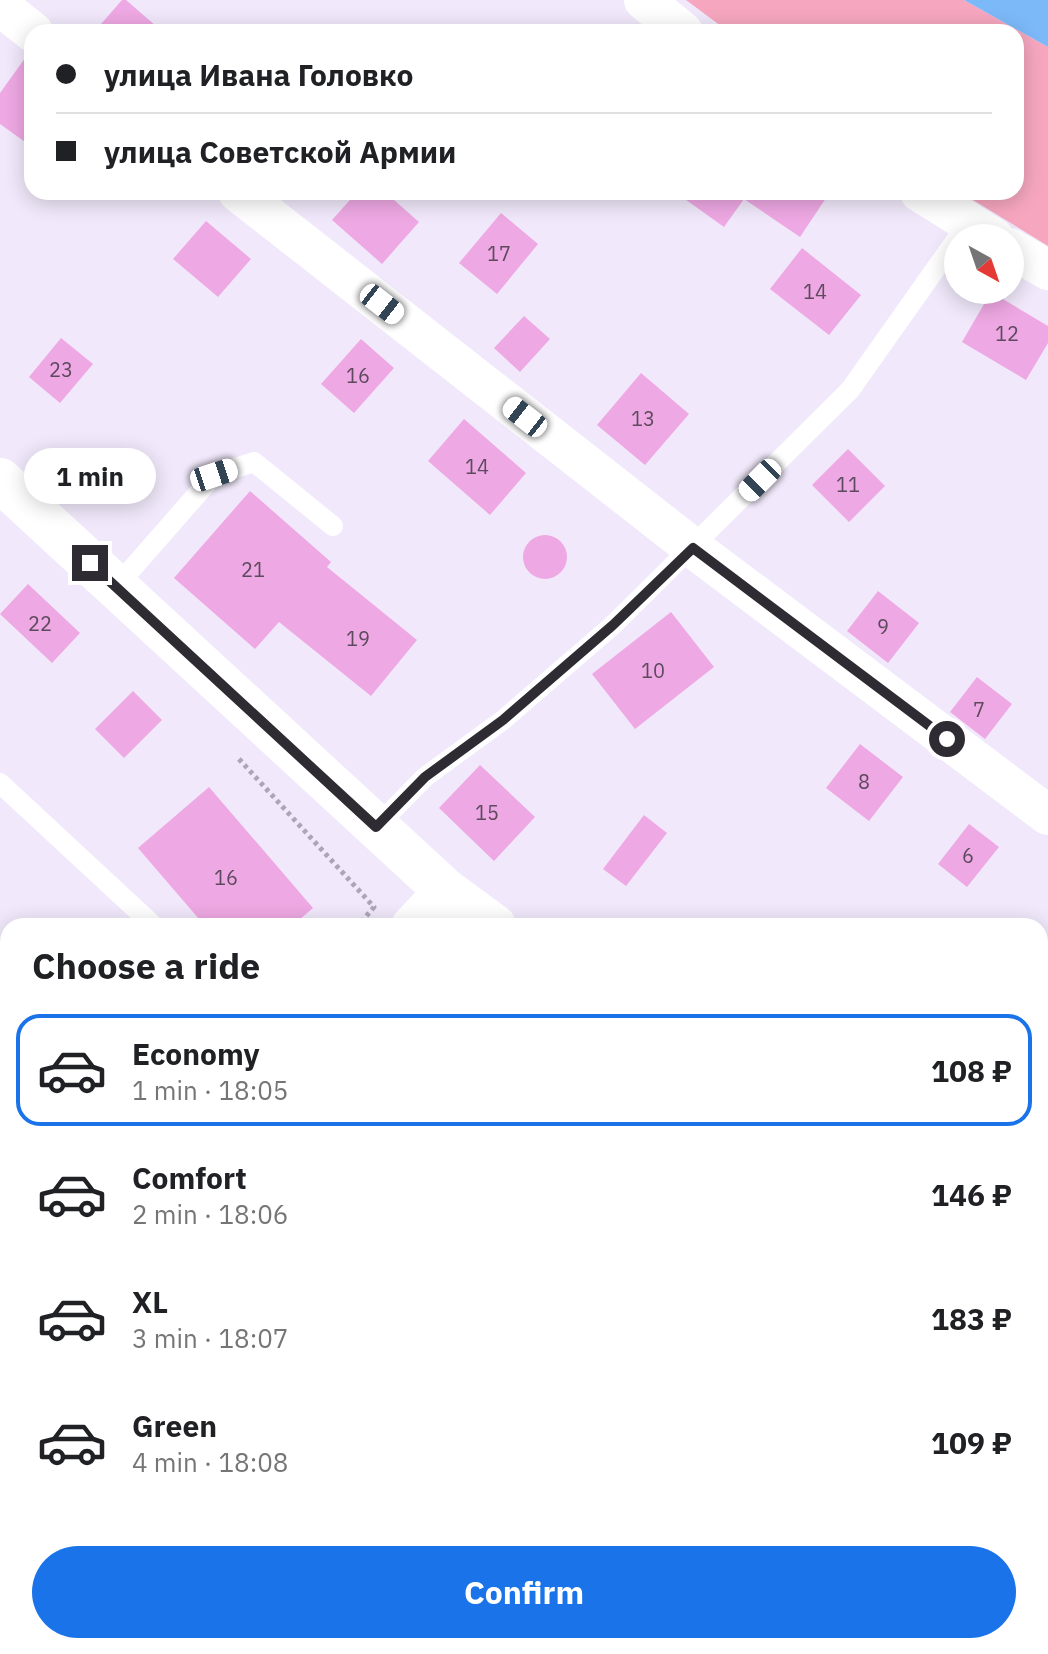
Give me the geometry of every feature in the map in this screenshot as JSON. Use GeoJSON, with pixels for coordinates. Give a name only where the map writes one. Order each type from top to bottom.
{"type":"FeatureCollection","features":[{"type":"Feature","properties":{"kind":"main road"},"geometry":{"type":"LineString","coordinates":[[0,480],[445,890],[483,918]]}},
{"type":"Feature","properties":{"kind":"street"},"geometry":{"type":"LineString","coordinates":[[644,0],[673,24]]}},
{"type":"Feature","properties":{"kind":"street"},"geometry":{"type":"LineString","coordinates":[[0,6],[24,25]]}},
{"type":"Feature","properties":{"kind":"street"},"geometry":{"type":"LineString","coordinates":[[248,200],[693,548],[1048,815]]}},
{"type":"Feature","properties":{"kind":"street"},"geometry":{"type":"LineString","coordinates":[[933,200],[971,224]]}},
{"type":"Feature","properties":{"kind":"street"},"geometry":{"type":"LineString","coordinates":[[1024,256],[1048,270]]}},
{"type":"Feature","properties":{"kind":"street"},"geometry":{"type":"LineString","coordinates":[[419,918],[445,890]]}},
{"type":"Feature","properties":{"kind":"lane"},"geometry":{"type":"LineString","coordinates":[[376,827],[425,777],[503,720],[613,625],[693,548],[850,390],[944,275]]}},
{"type":"Feature","properties":{"kind":"lane"},"geometry":{"type":"LineString","coordinates":[[116,587],[214,475],[254,462],[333,526]]}},
{"type":"Feature","properties":{"kind":"lane"},"geometry":{"type":"LineString","coordinates":[[0,783],[145,918]]}},
{"type":"Feature","properties":{"kind":"path"},"geometry":{"type":"LineString","coordinates":[[359,891],[374,907],[365,918]]}},
{"type":"Feature","properties":{"kind":"shaded area"},"geometry":{"type":"Polygon","coordinates":[[[686,0],[964,0],[1007,24],[718,24],[686,0]]]}},
{"type":"Feature","properties":{"kind":"shaded area"},"geometry":{"type":"Polygon","coordinates":[[[1024,34],[1048,47],[1048,246],[1024,231],[1024,224],[1012,224],[973,200],[1024,200],[1024,34]]]}},
{"type":"Feature","properties":{"kind":"water"},"geometry":{"type":"Polygon","coordinates":[[[964,0],[1048,0],[1048,47],[1024,34],[1024,24],[1007,24],[964,0]]]}},
{"type":"Feature","properties":{"kind":"building"},"geometry":{"type":"Polygon","coordinates":[[[122,0],[126,0],[154,24],[101,24],[122,0]]]}},
{"type":"Feature","properties":{"kind":"building"},"geometry":{"type":"Polygon","coordinates":[[[24,60],[24,141],[0,124],[0,93],[24,60]]]}},
{"type":"Feature","properties":{"kind":"building"},"geometry":{"type":"Polygon","coordinates":[[[350,200],[394,200],[419,222],[382,264],[332,220],[350,200]]]}},
{"type":"Feature","properties":{"kind":"building"},"geometry":{"type":"Polygon","coordinates":[[[686,200],[743,200],[724,227],[686,200]]]}},
{"type":"Feature","properties":{"kind":"building"},"geometry":{"type":"Polygon","coordinates":[[[745,200],[825,200],[800,237],[745,200]]]}},
{"type":"Feature","properties":{"kind":"building"},"geometry":{"type":"Polygon","coordinates":[[[501,213],[538,244],[497,294],[459,263],[501,213]]]}},
{"type":"Feature","properties":{"kind":"building"},"geometry":{"type":"Polygon","coordinates":[[[206,221],[251,259],[218,297],[173,259],[206,221]]]}},
{"type":"Feature","properties":{"kind":"building"},"geometry":{"type":"Polygon","coordinates":[[[802,248],[861,295],[829,335],[770,289],[802,248]]]}},
{"type":"Feature","properties":{"kind":"building"},"geometry":{"type":"Polygon","coordinates":[[[984,304],[1011,304],[1048,326],[1048,343],[1026,380],[962,342],[984,304]]]}},
{"type":"Feature","properties":{"kind":"building"},"geometry":{"type":"Polygon","coordinates":[[[524,316],[550,339],[520,372],[494,348],[524,316]]]}},
{"type":"Feature","properties":{"kind":"building"},"geometry":{"type":"Polygon","coordinates":[[[61,338],[93,364],[60,403],[29,377],[61,338]]]}},
{"type":"Feature","properties":{"kind":"building"},"geometry":{"type":"Polygon","coordinates":[[[361,339],[394,368],[354,413],[321,384],[361,339]]]}},
{"type":"Feature","properties":{"kind":"building"},"geometry":{"type":"Polygon","coordinates":[[[641,373],[689,414],[645,465],[597,425],[641,373]]]}},
{"type":"Feature","properties":{"kind":"building"},"geometry":{"type":"Polygon","coordinates":[[[464,419],[526,473],[490,515],[428,461],[464,419]]]}},
{"type":"Feature","properties":{"kind":"building"},"geometry":{"type":"Polygon","coordinates":[[[848,449],[885,486],[849,522],[812,485],[848,449]]]}},
{"type":"Feature","properties":{"kind":"building"},"geometry":{"type":"Polygon","coordinates":[[[250,491],[331,562],[327,567],[417,640],[371,696],[279,622],[255,649],[174,578],[250,491]]]}},
{"type":"Feature","properties":{"kind":"building"},"geometry":{"type":"Polygon","coordinates":[[[545,535],[561,541],[567,557],[561,573],[545,579],[529,573],[523,557],[529,541],[545,535]]]}},
{"type":"Feature","properties":{"kind":"building"},"geometry":{"type":"Polygon","coordinates":[[[28,584],[80,633],[52,663],[0,614],[28,584]]]}},
{"type":"Feature","properties":{"kind":"building"},"geometry":{"type":"Polygon","coordinates":[[[878,591],[919,623],[888,663],[847,631],[878,591]]]}},
{"type":"Feature","properties":{"kind":"building"},"geometry":{"type":"Polygon","coordinates":[[[671,612],[714,667],[635,729],[592,674],[671,612]]]}},
{"type":"Feature","properties":{"kind":"building"},"geometry":{"type":"Polygon","coordinates":[[[977,677],[1012,704],[985,739],[950,712],[977,677]]]}},
{"type":"Feature","properties":{"kind":"building"},"geometry":{"type":"Polygon","coordinates":[[[133,691],[162,720],[124,758],[95,729],[133,691]]]}},
{"type":"Feature","properties":{"kind":"building"},"geometry":{"type":"Polygon","coordinates":[[[860,744],[903,777],[869,821],[826,788],[860,744]]]}},
{"type":"Feature","properties":{"kind":"building"},"geometry":{"type":"Polygon","coordinates":[[[480,765],[535,817],[494,861],[439,808],[480,765]]]}},
{"type":"Feature","properties":{"kind":"building"},"geometry":{"type":"Polygon","coordinates":[[[209,787],[313,908],[301,918],[198,918],[138,848],[209,787]]]}},
{"type":"Feature","properties":{"kind":"building"},"geometry":{"type":"Polygon","coordinates":[[[644,815],[667,833],[626,886],[603,869],[644,815]]]}},
{"type":"Feature","properties":{"kind":"building"},"geometry":{"type":"Polygon","coordinates":[[[969,824],[999,847],[967,887],[938,864],[969,824]]]}},
{"type":"Feature","properties":{"kind":"route"},"geometry":{"type":"LineString","coordinates":[[90,563],[376,827],[425,777],[503,720],[613,625],[693,548],[947,739]]}}]}
